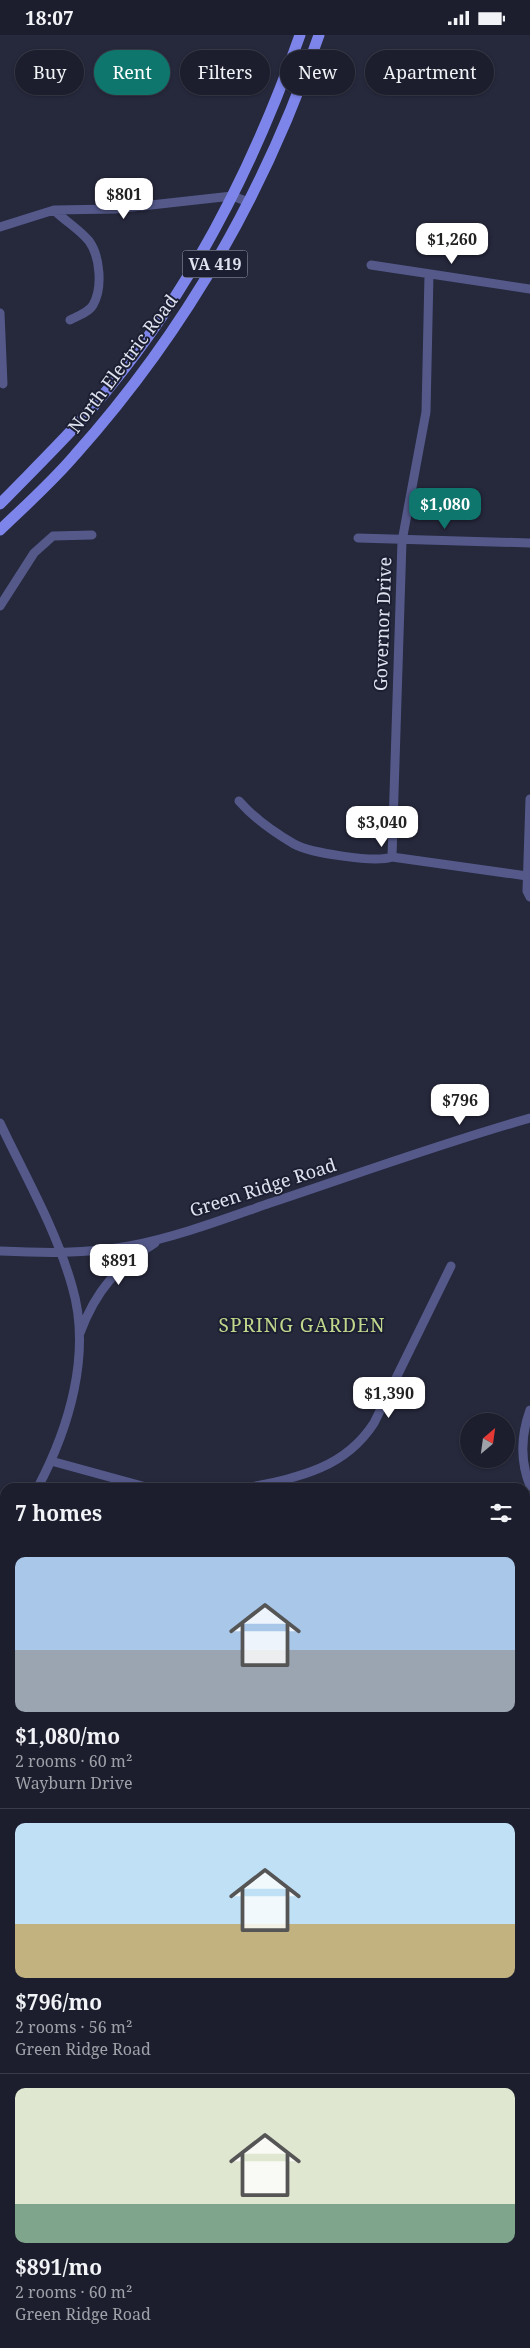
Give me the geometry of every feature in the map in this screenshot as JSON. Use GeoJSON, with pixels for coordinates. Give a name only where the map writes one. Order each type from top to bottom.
{"type":"FeatureCollection","features":[{"type":"Feature","properties":{"kind":"main road","name":"North Electric Road"},"geometry":{"type":"LineString","coordinates":[[0,504],[92,408],[125,366],[180,287],[232,196],[269,116],[300,35]]}},
{"type":"Feature","properties":{"kind":"main road","name":"North Electric Road"},"geometry":{"type":"LineString","coordinates":[[0,531],[75,456],[132,387],[191,303],[249,202],[290,115],[319,35]]}},
{"type":"Feature","properties":{"kind":"street"},"geometry":{"type":"LineString","coordinates":[[0,227],[54,209],[114,209],[232,196],[249,202]]}},
{"type":"Feature","properties":{"kind":"street"},"geometry":{"type":"LineString","coordinates":[[54,209],[89,241],[98,265],[98,281],[94,303],[90,308],[70,320]]}},
{"type":"Feature","properties":{"kind":"street"},"geometry":{"type":"LineString","coordinates":[[371,265],[530,289]]}},
{"type":"Feature","properties":{"kind":"street","name":"Governor Drive"},"geometry":{"type":"LineString","coordinates":[[392,857],[402,541],[426,412],[429,274]]}},
{"type":"Feature","properties":{"kind":"street"},"geometry":{"type":"LineString","coordinates":[[0,313],[3,384]]}},
{"type":"Feature","properties":{"kind":"street"},"geometry":{"type":"LineString","coordinates":[[0,606],[34,553],[53,536],[92,535]]}},
{"type":"Feature","properties":{"kind":"street"},"geometry":{"type":"LineString","coordinates":[[358,538],[402,541],[530,543]]}},
{"type":"Feature","properties":{"kind":"street"},"geometry":{"type":"LineString","coordinates":[[530,799],[527,891],[530,897]]}},
{"type":"Feature","properties":{"kind":"street"},"geometry":{"type":"LineString","coordinates":[[239,801],[255,816],[301,847],[374,860],[392,857],[528,876]]}},
{"type":"Feature","properties":{"kind":"street","name":"Green Ridge Road"},"geometry":{"type":"LineString","coordinates":[[0,1251],[60,1254],[100,1251],[161,1239],[390,1163],[446,1142],[530,1118]]}},
{"type":"Feature","properties":{"kind":"street"},"geometry":{"type":"LineString","coordinates":[[0,1124],[50,1227],[72,1287],[79,1335],[75,1384],[65,1426],[40,1483]]}},
{"type":"Feature","properties":{"kind":"street"},"geometry":{"type":"LineString","coordinates":[[79,1335],[91,1308],[108,1280],[139,1253],[161,1239]]}},
{"type":"Feature","properties":{"kind":"street"},"geometry":{"type":"LineString","coordinates":[[269,1483],[306,1475],[352,1450],[364,1438],[374,1423],[451,1266]]}},
{"type":"Feature","properties":{"kind":"street"},"geometry":{"type":"LineString","coordinates":[[529,1483],[522,1451],[525,1425],[530,1410]]}},
{"type":"Feature","properties":{"kind":"street"},"geometry":{"type":"LineString","coordinates":[[51,1461],[131,1483]]}},
{"type":"Feature","properties":{"kind":"district","name":"SPRING GARDEN"},"geometry":{"type":"Point","coordinates":[302,1325]}}]}
